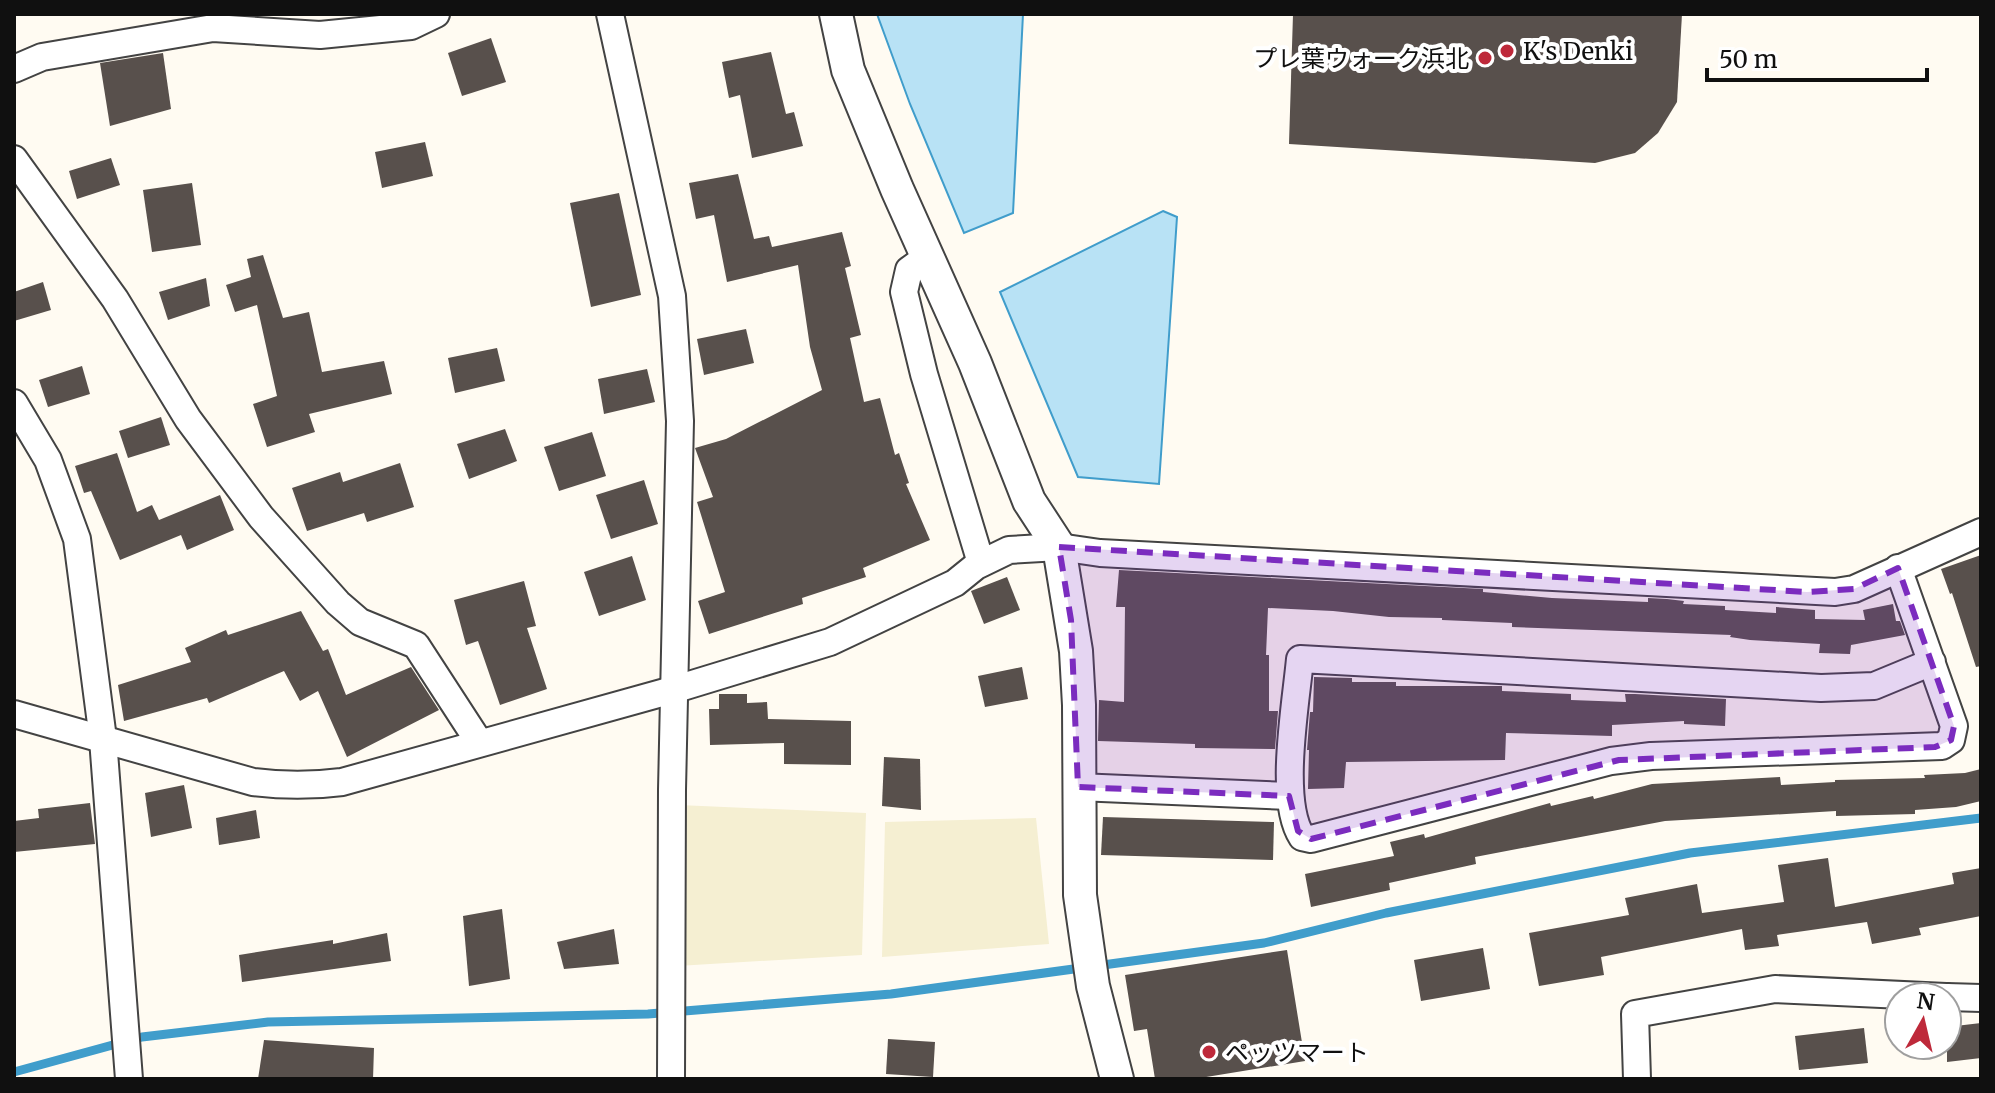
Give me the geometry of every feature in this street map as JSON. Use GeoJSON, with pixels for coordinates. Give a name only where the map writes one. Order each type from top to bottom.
{"type":"FeatureCollection","features":[{"type":"Feature","properties":{"kind":"street"},"geometry":{"type":"LineString","coordinates":[[14,69],[42,57],[213,28],[320,35],[411,26],[436,14]]}},
{"type":"Feature","properties":{"kind":"street"},"geometry":{"type":"LineString","coordinates":[[610,14],[672,296],[680,421],[672,790],[671,1079]]}},
{"type":"Feature","properties":{"kind":"street"},"geometry":{"type":"LineString","coordinates":[[836,14],[848,70],[975,363],[1029,501],[1059,547],[1076,651],[1080,895],[1093,986],[1117,1079]]}},
{"type":"Feature","properties":{"kind":"street"},"geometry":{"type":"LineString","coordinates":[[14,159],[115,299],[188,419],[261,517],[338,603],[360,622],[416,645],[479,742]]}},
{"type":"Feature","properties":{"kind":"street"},"geometry":{"type":"LineString","coordinates":[[927,257],[909,270],[904,292],[924,374],[981,563]]}},
{"type":"Feature","properties":{"kind":"street"},"geometry":{"type":"LineString","coordinates":[[14,403],[48,460],[77,539],[103,739],[129,1079]]}},
{"type":"Feature","properties":{"kind":"street"},"geometry":{"type":"LineString","coordinates":[[14,714],[253,782],[289,787],[342,782],[676,689],[830,642],[955,583],[981,563],[1009,550],[1059,547],[1100,553],[1807,592],[1854,589],[1981,532]]}},
{"type":"Feature","properties":{"kind":"street"},"geometry":{"type":"LineString","coordinates":[[1898,568],[1932,662],[1954,726],[1951,740],[1942,746],[1670,755],[1619,760],[1311,839],[1302,837],[1298,831],[1289,796],[1300,659],[1821,688],[1874,686],[1932,662]]}},
{"type":"Feature","properties":{"kind":"street"},"geometry":{"type":"LineString","coordinates":[[1078,787],[1289,796]]}},
{"type":"Feature","properties":{"kind":"street"},"geometry":{"type":"LineString","coordinates":[[1637,1079],[1635,1014],[1775,989],[1883,994]]}},
{"type":"Feature","properties":{"kind":"highlighted area"},"geometry":{"type":"Polygon","coordinates":[[[1059,547],[1807,592],[1854,589],[1898,568],[1954,726],[1951,740],[1935,747],[1619,760],[1311,839],[1298,831],[1289,796],[1078,787],[1071,620],[1059,547]]]}},
{"type":"Feature","properties":{"kind":"shaded area"},"geometry":{"type":"Polygon","coordinates":[[[679,805],[866,813],[862,955],[677,966],[679,805]]]}},
{"type":"Feature","properties":{"kind":"shaded area"},"geometry":{"type":"Polygon","coordinates":[[[1036,818],[1049,944],[882,957],[885,822],[1036,818]]]}},
{"type":"Feature","properties":{"kind":"water"},"geometry":{"type":"Polygon","coordinates":[[[877,14],[1023,14],[1013,213],[964,233],[910,104],[877,14]]]}},
{"type":"Feature","properties":{"kind":"water"},"geometry":{"type":"Polygon","coordinates":[[[1163,211],[1177,217],[1159,484],[1078,477],[1000,292],[1163,211]]]}},
{"type":"Feature","properties":{"kind":"building","name":"プレ葉ウォーク浜北"},"geometry":{"type":"Polygon","coordinates":[[[1293,14],[1682,14],[1677,102],[1658,133],[1635,153],[1595,163],[1289,144],[1293,14]]]}},
{"type":"Feature","properties":{"kind":"building"},"geometry":{"type":"Polygon","coordinates":[[[491,38],[506,82],[462,96],[448,53],[491,38]]]}},
{"type":"Feature","properties":{"kind":"building"},"geometry":{"type":"Polygon","coordinates":[[[771,52],[786,114],[794,112],[803,146],[752,158],[740,95],[729,98],[722,62],[771,52]]]}},
{"type":"Feature","properties":{"kind":"building"},"geometry":{"type":"Polygon","coordinates":[[[163,53],[171,109],[110,126],[100,63],[163,53]]]}},
{"type":"Feature","properties":{"kind":"building"},"geometry":{"type":"Polygon","coordinates":[[[425,142],[433,176],[382,188],[375,152],[425,142]]]}},
{"type":"Feature","properties":{"kind":"building"},"geometry":{"type":"Polygon","coordinates":[[[111,158],[120,185],[77,199],[69,171],[111,158]]]}},
{"type":"Feature","properties":{"kind":"building"},"geometry":{"type":"Polygon","coordinates":[[[738,174],[754,239],[769,236],[772,247],[842,232],[851,266],[845,268],[861,335],[850,338],[864,402],[880,398],[895,455],[899,453],[909,483],[906,484],[930,540],[863,568],[866,577],[802,598],[803,604],[709,634],[698,601],[725,592],[697,502],[713,497],[695,448],[726,439],[822,390],[810,347],[798,265],[727,282],[714,215],[696,219],[689,183],[738,174]]]}},
{"type":"Feature","properties":{"kind":"building"},"geometry":{"type":"Polygon","coordinates":[[[192,183],[201,245],[152,252],[143,190],[192,183]]]}},
{"type":"Feature","properties":{"kind":"building"},"geometry":{"type":"Polygon","coordinates":[[[619,193],[641,295],[591,307],[570,203],[619,193]]]}},
{"type":"Feature","properties":{"kind":"building"},"geometry":{"type":"Polygon","coordinates":[[[263,255],[283,318],[309,312],[322,372],[384,361],[392,394],[309,414],[315,432],[267,447],[253,404],[277,396],[257,305],[235,312],[226,285],[251,277],[247,259],[263,255]]]}},
{"type":"Feature","properties":{"kind":"building"},"geometry":{"type":"Polygon","coordinates":[[[206,278],[210,306],[168,320],[159,292],[206,278]]]}},
{"type":"Feature","properties":{"kind":"building"},"geometry":{"type":"Polygon","coordinates":[[[43,282],[51,310],[14,321],[14,292],[43,282]]]}},
{"type":"Feature","properties":{"kind":"building"},"geometry":{"type":"Polygon","coordinates":[[[746,329],[754,363],[704,375],[697,339],[746,329]]]}},
{"type":"Feature","properties":{"kind":"building"},"geometry":{"type":"Polygon","coordinates":[[[497,348],[505,381],[455,393],[448,358],[497,348]]]}},
{"type":"Feature","properties":{"kind":"building"},"geometry":{"type":"Polygon","coordinates":[[[82,366],[90,394],[48,407],[39,380],[82,366]]]}},
{"type":"Feature","properties":{"kind":"building"},"geometry":{"type":"Polygon","coordinates":[[[647,369],[655,402],[604,414],[598,379],[647,369]]]}},
{"type":"Feature","properties":{"kind":"building"},"geometry":{"type":"Polygon","coordinates":[[[161,417],[170,445],[128,458],[119,431],[161,417]]]}},
{"type":"Feature","properties":{"kind":"building"},"geometry":{"type":"Polygon","coordinates":[[[505,429],[517,461],[469,479],[457,444],[505,429]]]}},
{"type":"Feature","properties":{"kind":"building"},"geometry":{"type":"Polygon","coordinates":[[[592,432],[606,476],[559,491],[544,447],[592,432]]]}},
{"type":"Feature","properties":{"kind":"building"},"geometry":{"type":"Polygon","coordinates":[[[117,453],[137,512],[152,505],[159,520],[220,495],[234,530],[187,550],[181,535],[120,560],[91,491],[84,493],[75,466],[117,453]]]}},
{"type":"Feature","properties":{"kind":"building"},"geometry":{"type":"Polygon","coordinates":[[[400,463],[414,507],[367,522],[364,513],[307,531],[292,488],[340,472],[343,482],[400,463]]]}},
{"type":"Feature","properties":{"kind":"building"},"geometry":{"type":"Polygon","coordinates":[[[644,480],[658,524],[611,539],[596,495],[644,480]]]}},
{"type":"Feature","properties":{"kind":"building"},"geometry":{"type":"Polygon","coordinates":[[[1981,555],[1981,666],[1976,667],[1941,569],[1981,555]]]}},
{"type":"Feature","properties":{"kind":"building"},"geometry":{"type":"Polygon","coordinates":[[[632,556],[646,600],[599,616],[584,572],[632,556]]]}},
{"type":"Feature","properties":{"kind":"building"},"geometry":{"type":"Polygon","coordinates":[[[1119,570],[1483,589],[1483,592],[1552,598],[1648,602],[1648,598],[1667,599],[1684,601],[1683,604],[1725,606],[1725,610],[1776,613],[1776,607],[1815,610],[1815,619],[1865,620],[1863,610],[1893,604],[1896,621],[1900,621],[1905,635],[1851,645],[1850,654],[1819,653],[1820,644],[1750,640],[1731,635],[1512,627],[1512,623],[1268,608],[1266,655],[1269,655],[1269,711],[1278,711],[1275,749],[1195,748],[1195,744],[1098,741],[1099,700],[1124,702],[1125,607],[1116,607],[1119,570]]]}},
{"type":"Feature","properties":{"kind":"building"},"geometry":{"type":"Polygon","coordinates":[[[1007,577],[1020,610],[984,624],[971,591],[1007,577]]]}},
{"type":"Feature","properties":{"kind":"building"},"geometry":{"type":"Polygon","coordinates":[[[524,581],[536,626],[527,628],[547,689],[500,705],[478,641],[466,645],[454,600],[524,581]]]}},
{"type":"Feature","properties":{"kind":"building"},"geometry":{"type":"Polygon","coordinates":[[[301,611],[323,651],[328,649],[346,695],[411,667],[439,710],[347,757],[318,691],[300,701],[284,671],[209,703],[207,698],[124,721],[118,685],[191,662],[185,648],[226,630],[228,635],[301,611]]]}},
{"type":"Feature","properties":{"kind":"building"},"geometry":{"type":"Polygon","coordinates":[[[1022,667],[1028,699],[985,707],[978,676],[1022,667]]]}},
{"type":"Feature","properties":{"kind":"building"},"geometry":{"type":"Polygon","coordinates":[[[1314,677],[1352,678],[1352,682],[1396,682],[1396,686],[1502,686],[1502,691],[1571,694],[1571,700],[1626,702],[1625,694],[1726,699],[1725,726],[1684,724],[1684,721],[1612,725],[1612,736],[1506,733],[1505,760],[1346,762],[1344,788],[1308,789],[1307,750],[1314,677]]]}},
{"type":"Feature","properties":{"kind":"building"},"geometry":{"type":"Polygon","coordinates":[[[719,694],[747,694],[747,703],[767,702],[768,719],[851,721],[851,765],[784,764],[784,743],[710,745],[709,709],[719,709],[719,694]]]}},
{"type":"Feature","properties":{"kind":"building"},"geometry":{"type":"Polygon","coordinates":[[[884,757],[920,759],[921,810],[882,806],[884,757]]]}},
{"type":"Feature","properties":{"kind":"building"},"geometry":{"type":"Polygon","coordinates":[[[1981,769],[1981,801],[1956,807],[1915,810],[1915,814],[1836,816],[1836,811],[1665,821],[1475,857],[1476,864],[1389,883],[1390,890],[1311,907],[1305,874],[1394,856],[1390,842],[1424,834],[1425,838],[1550,803],[1551,806],[1593,796],[1594,799],[1652,784],[1780,777],[1781,785],[1925,778],[1924,775],[1981,769]]]}},
{"type":"Feature","properties":{"kind":"building"},"geometry":{"type":"Polygon","coordinates":[[[184,785],[192,828],[151,837],[145,793],[184,785]]]}},
{"type":"Feature","properties":{"kind":"building"},"geometry":{"type":"Polygon","coordinates":[[[90,803],[95,844],[14,852],[14,821],[39,818],[38,809],[90,803]]]}},
{"type":"Feature","properties":{"kind":"building"},"geometry":{"type":"Polygon","coordinates":[[[256,810],[260,838],[219,845],[216,818],[256,810]]]}},
{"type":"Feature","properties":{"kind":"building"},"geometry":{"type":"Polygon","coordinates":[[[1103,817],[1274,822],[1273,860],[1101,855],[1103,817]]]}},
{"type":"Feature","properties":{"kind":"building"},"geometry":{"type":"Polygon","coordinates":[[[1828,858],[1835,907],[1954,884],[1952,873],[1981,868],[1981,916],[1919,928],[1921,935],[1872,944],[1867,922],[1777,935],[1779,946],[1745,950],[1742,929],[1601,957],[1604,975],[1539,986],[1529,933],[1629,915],[1625,898],[1697,884],[1702,913],[1784,902],[1778,865],[1828,858]]]}},
{"type":"Feature","properties":{"kind":"building"},"geometry":{"type":"Polygon","coordinates":[[[502,909],[510,979],[469,986],[463,916],[502,909]]]}},
{"type":"Feature","properties":{"kind":"building"},"geometry":{"type":"Polygon","coordinates":[[[614,929],[619,964],[564,969],[557,942],[614,929]]]}},
{"type":"Feature","properties":{"kind":"building"},"geometry":{"type":"Polygon","coordinates":[[[387,933],[391,961],[242,982],[239,955],[333,940],[333,944],[387,933]]]}},
{"type":"Feature","properties":{"kind":"building"},"geometry":{"type":"Polygon","coordinates":[[[1483,948],[1490,989],[1421,1001],[1414,960],[1483,948]]]}},
{"type":"Feature","properties":{"kind":"building"},"geometry":{"type":"Polygon","coordinates":[[[1287,950],[1305,1061],[1194,1079],[1155,1079],[1147,1029],[1134,1031],[1125,975],[1287,950]]]}},
{"type":"Feature","properties":{"kind":"building"},"geometry":{"type":"Polygon","coordinates":[[[1981,1023],[1981,1058],[1963,1060],[1963,1025],[1981,1023]]]}},
{"type":"Feature","properties":{"kind":"building"},"geometry":{"type":"Polygon","coordinates":[[[1864,1028],[1868,1063],[1799,1070],[1795,1036],[1864,1028]]]}},
{"type":"Feature","properties":{"kind":"building"},"geometry":{"type":"Polygon","coordinates":[[[888,1039],[935,1042],[933,1077],[886,1074],[888,1039]]]}},
{"type":"Feature","properties":{"kind":"building"},"geometry":{"type":"Polygon","coordinates":[[[264,1040],[374,1048],[373,1079],[258,1079],[264,1040]]]}},
{"type":"Feature","properties":{"kind":"waterway"},"geometry":{"type":"LineString","coordinates":[[14,1072],[142,1037],[268,1022],[648,1014],[891,994],[1264,943],[1386,913],[1690,853],[1981,818]]}},
{"type":"Feature","properties":{"kind":"place","name":"K's Denki"},"geometry":{"type":"Point","coordinates":[1507,51]}},
{"type":"Feature","properties":{"kind":"place","name":"プレ葉ウォーク浜北"},"geometry":{"type":"Point","coordinates":[1485,58]}},
{"type":"Feature","properties":{"kind":"place","name":"ペッツマート"},"geometry":{"type":"Point","coordinates":[1209,1052]}}]}
